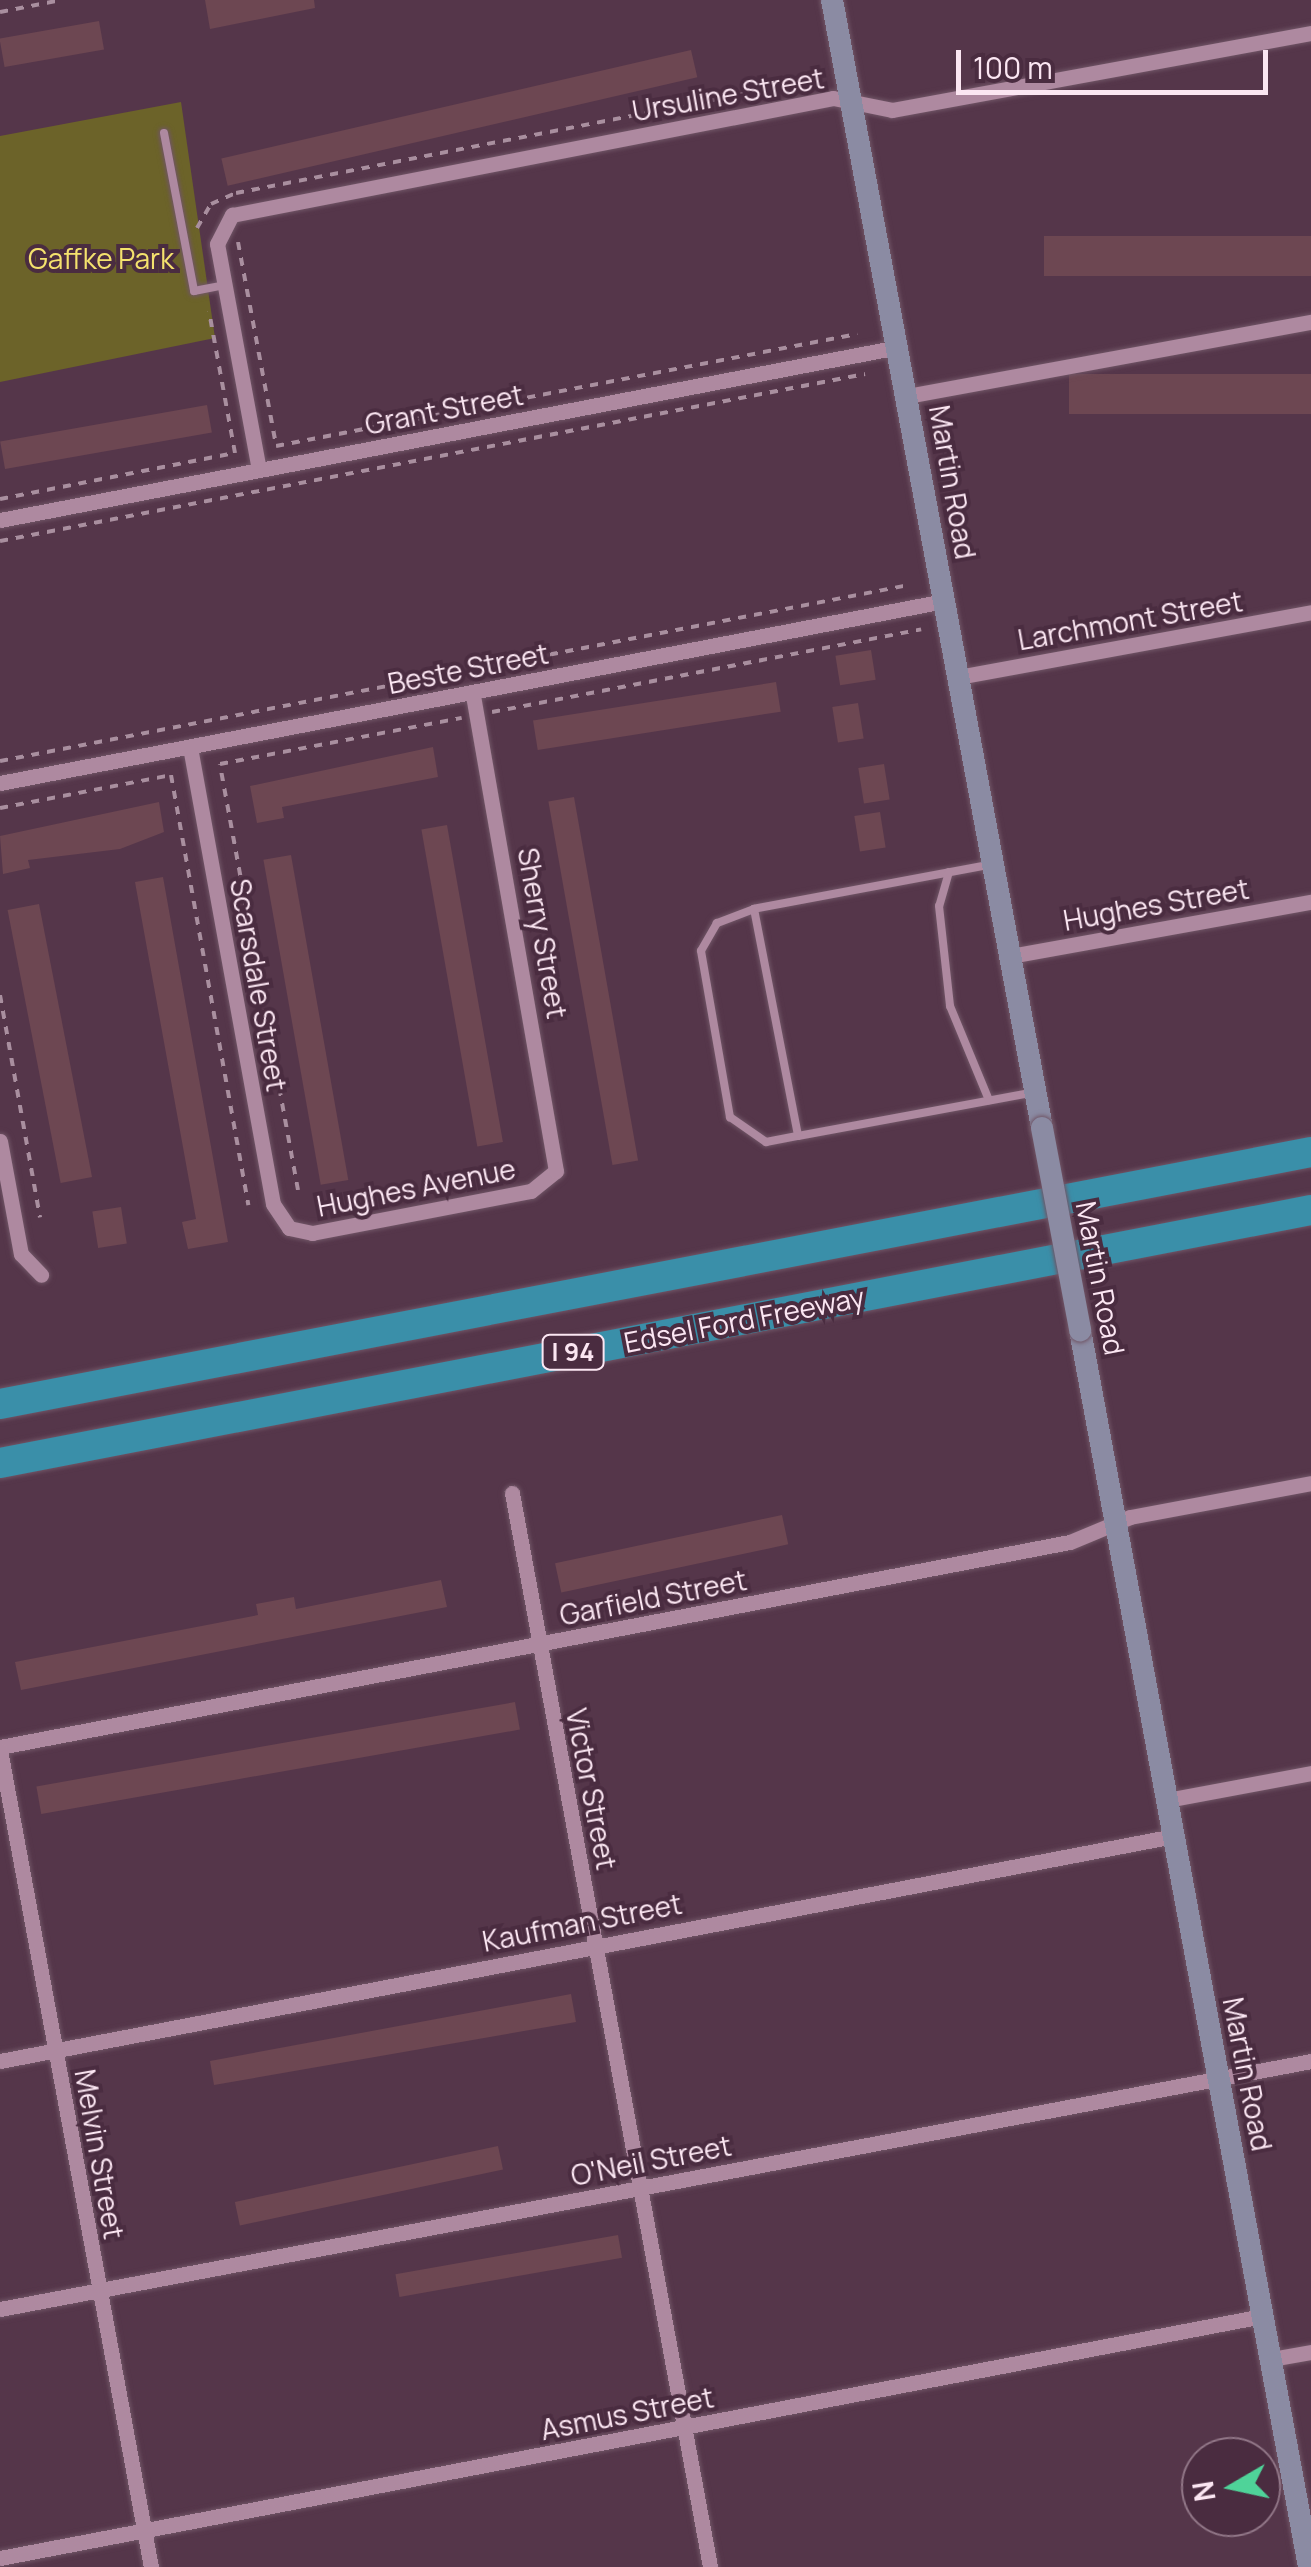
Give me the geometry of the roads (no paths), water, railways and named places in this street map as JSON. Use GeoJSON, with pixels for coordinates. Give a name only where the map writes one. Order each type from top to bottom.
{"type":"FeatureCollection","features":[{"type":"Feature","properties":{"kind":"highway","name":"Edsel Ford Freeway"},"geometry":{"type":"LineString","coordinates":[[0,1404],[1311,1152]]}},
{"type":"Feature","properties":{"kind":"highway","name":"Edsel Ford Freeway"},"geometry":{"type":"LineString","coordinates":[[0,1463],[1311,1210]]}},
{"type":"Feature","properties":{"kind":"highway"},"geometry":{"type":"LineString","coordinates":[[1145,1242],[1311,1230]]}},
{"type":"Feature","properties":{"kind":"street","name":"Martin Road"},"geometry":{"type":"LineString","coordinates":[[832,0],[1309,2567]]}},
{"type":"Feature","properties":{"kind":"street","name":"Ursuline Street"},"geometry":{"type":"LineString","coordinates":[[224,285],[220,228],[252,209],[814,101],[892,110],[1311,33]]}},
{"type":"Feature","properties":{"kind":"street"},"geometry":{"type":"LineString","coordinates":[[224,285],[259,470]]}},
{"type":"Feature","properties":{"kind":"street"},"geometry":{"type":"LineString","coordinates":[[907,396],[1311,322]]}},
{"type":"Feature","properties":{"kind":"street","name":"Grant Street"},"geometry":{"type":"LineString","coordinates":[[0,520],[898,347]]}},
{"type":"Feature","properties":{"kind":"street","name":"Beste Street"},"geometry":{"type":"LineString","coordinates":[[0,783],[944,601]]}},
{"type":"Feature","properties":{"kind":"street","name":"Larchmont Street"},"geometry":{"type":"LineString","coordinates":[[958,677],[1311,612]]}},
{"type":"Feature","properties":{"kind":"street","name":"Sherry Street"},"geometry":{"type":"LineString","coordinates":[[473,692],[558,1151],[550,1180]]}},
{"type":"Feature","properties":{"kind":"street","name":"Scarsdale Street"},"geometry":{"type":"LineString","coordinates":[[190,747],[273,1204],[289,1228]]}},
{"type":"Feature","properties":{"kind":"street","name":"Hughes Street"},"geometry":{"type":"LineString","coordinates":[[1010,956],[1311,902]]}},
{"type":"Feature","properties":{"kind":"street"},"geometry":{"type":"LineString","coordinates":[[0,1141],[21,1254],[41,1275]]}},
{"type":"Feature","properties":{"kind":"street","name":"Hughes Avenue"},"geometry":{"type":"LineString","coordinates":[[289,1228],[312,1232],[550,1180]]}},
{"type":"Feature","properties":{"kind":"street","name":"Garfield Street"},"geometry":{"type":"LineString","coordinates":[[0,1749],[1070,1542],[1116,1522],[1311,1484]]}},
{"type":"Feature","properties":{"kind":"street","name":"Victor Street"},"geometry":{"type":"LineString","coordinates":[[512,1493],[710,2567]]}},
{"type":"Feature","properties":{"kind":"street","name":"Melvin Street"},"geometry":{"type":"LineString","coordinates":[[0,1749],[151,2567]]}},
{"type":"Feature","properties":{"kind":"street"},"geometry":{"type":"LineString","coordinates":[[1167,1800],[1311,1773]]}},
{"type":"Feature","properties":{"kind":"street","name":"Kaufman Street"},"geometry":{"type":"LineString","coordinates":[[0,2062],[1174,1836]]}},
{"type":"Feature","properties":{"kind":"street","name":"O'Neil Street"},"geometry":{"type":"LineString","coordinates":[[0,2309],[1311,2061]]}},
{"type":"Feature","properties":{"kind":"street","name":"Asmus Street"},"geometry":{"type":"LineString","coordinates":[[0,2558],[1263,2316]]}},
{"type":"Feature","properties":{"kind":"street"},"geometry":{"type":"LineString","coordinates":[[1271,2359],[1311,2352]]}},
{"type":"Feature","properties":{"kind":"lane"},"geometry":{"type":"LineString","coordinates":[[164,134],[194,291],[224,285]]}},
{"type":"Feature","properties":{"kind":"lane"},"geometry":{"type":"LineString","coordinates":[[992,864],[754,910],[717,923],[700,952],[730,1116],[766,1142],[1035,1092]]}},
{"type":"Feature","properties":{"kind":"lane"},"geometry":{"type":"LineString","coordinates":[[950,872],[939,906],[950,1006],[989,1100]]}},
{"type":"Feature","properties":{"kind":"lane"},"geometry":{"type":"LineString","coordinates":[[754,910],[798,1136]]}},
{"type":"Feature","properties":{"kind":"park label","name":"Gaffke Park"},"geometry":{"type":"Point","coordinates":[101,258]}}]}
